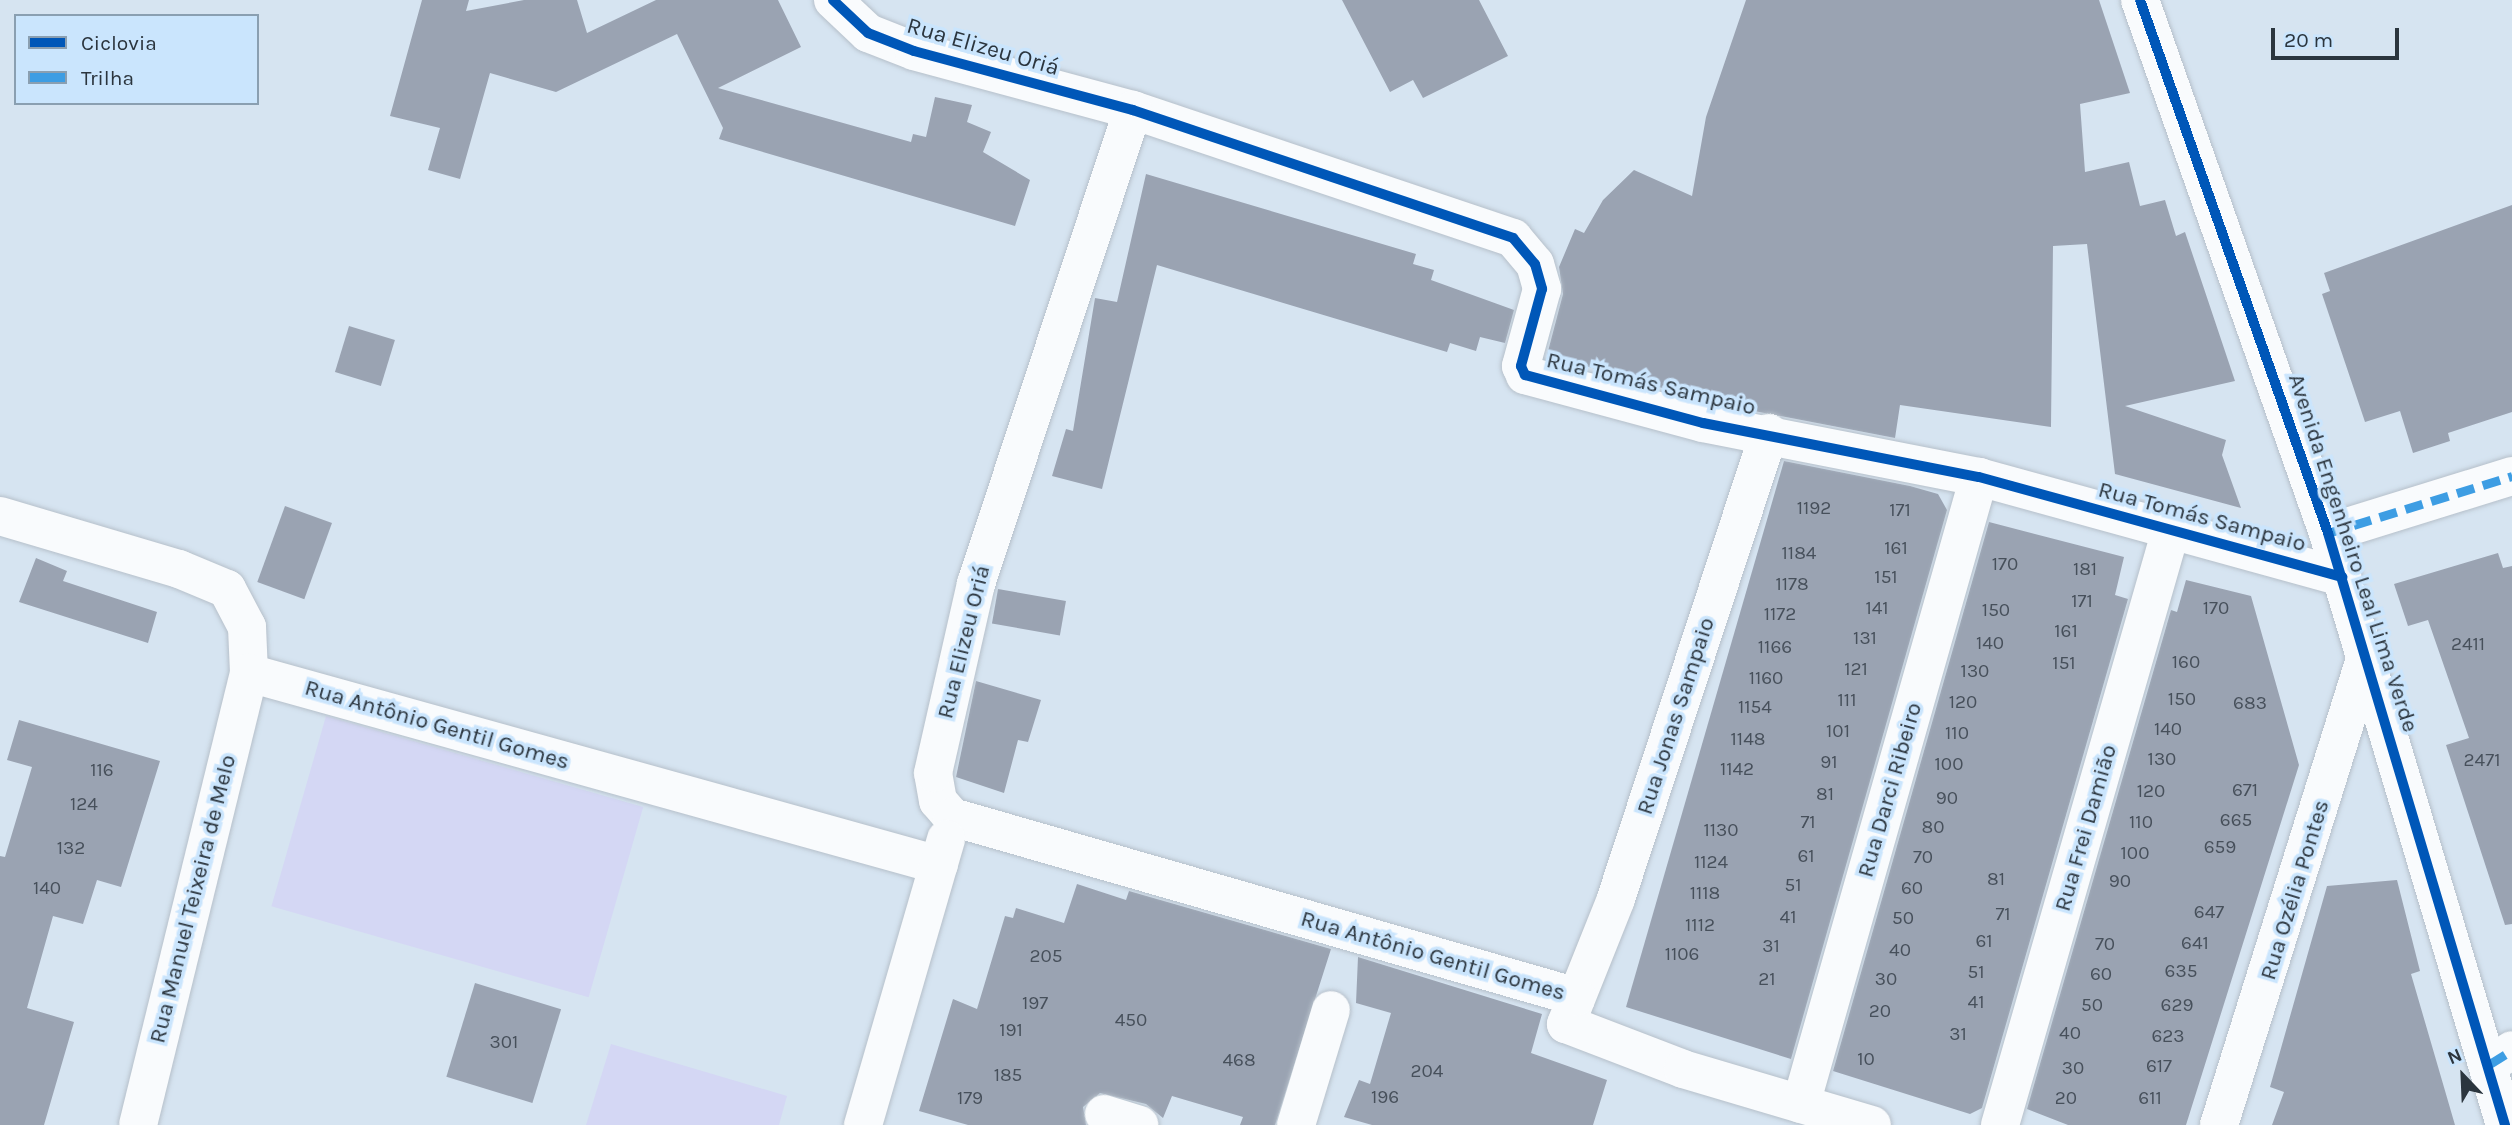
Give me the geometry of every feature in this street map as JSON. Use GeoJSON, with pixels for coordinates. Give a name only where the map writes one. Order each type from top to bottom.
{"type":"FeatureCollection","features":[{"type":"Feature","properties":{"kind":"street","name":"Rua Elizeu Oriá"},"geometry":{"type":"LineString","coordinates":[[834,0],[868,33],[914,51],[1133,110],[976,584],[933,773],[938,801],[952,817]]}},
{"type":"Feature","properties":{"kind":"street","name":"Avenida Engenheiro Leal Lima Verde"},"geometry":{"type":"LineString","coordinates":[[2140,0],[2328,533],[2501,1057],[2505,1125]]}},
{"type":"Feature","properties":{"kind":"street","name":"Rua Tomás Sampaio"},"geometry":{"type":"LineString","coordinates":[[1133,110],[1513,238],[1535,264],[1542,289],[1521,366],[1525,375],[1703,422],[1769,433],[1979,477],[2342,577]]}},
{"type":"Feature","properties":{"kind":"street","name":"Rua Jonas Sampaio"},"geometry":{"type":"LineString","coordinates":[[1577,997],[1616,899],[1769,433]]}},
{"type":"Feature","properties":{"kind":"street"},"geometry":{"type":"LineString","coordinates":[[2328,533],[2512,476]]}},
{"type":"Feature","properties":{"kind":"street","name":"Rua Darci Ribeiro"},"geometry":{"type":"LineString","coordinates":[[1801,1104],[1979,477]]}},
{"type":"Feature","properties":{"kind":"street"},"geometry":{"type":"LineString","coordinates":[[0,516],[179,569],[227,589],[247,627],[249,673]]}},
{"type":"Feature","properties":{"kind":"street","name":"Rua Frei Damião"},"geometry":{"type":"LineString","coordinates":[[2000,1125],[2171,530]]}},
{"type":"Feature","properties":{"kind":"street","name":"Rua Ozélia Pontes"},"geometry":{"type":"LineString","coordinates":[[2219,1125],[2367,654]]}},
{"type":"Feature","properties":{"kind":"street","name":"Rua Antônio Gentil Gomes"},"geometry":{"type":"LineString","coordinates":[[249,673],[939,865]]}},
{"type":"Feature","properties":{"kind":"street","name":"Rua Manuel Teixeira de Melo"},"geometry":{"type":"LineString","coordinates":[[138,1125],[249,673]]}},
{"type":"Feature","properties":{"kind":"street"},"geometry":{"type":"LineString","coordinates":[[863,1125],[952,817]]}},
{"type":"Feature","properties":{"kind":"street","name":"Rua Antônio Gentil Gomes"},"geometry":{"type":"LineString","coordinates":[[952,817],[1577,997],[1566,1024],[1801,1104],[1872,1125]]}},
{"type":"Feature","properties":{"kind":"street"},"geometry":{"type":"LineString","coordinates":[[1296,1125],[1331,1010]]}},
{"type":"Feature","properties":{"kind":"street"},"geometry":{"type":"LineString","coordinates":[[1104,1114],[1139,1125]]}},
{"type":"Feature","properties":{"kind":"shaded area"},"geometry":{"type":"Polygon","coordinates":[[[326,716],[643,807],[589,997],[271,906],[326,716]]]}},
{"type":"Feature","properties":{"kind":"shaded area"},"geometry":{"type":"Polygon","coordinates":[[[611,1044],[787,1096],[779,1125],[586,1125],[611,1044]]]}},
{"type":"Feature","properties":{"kind":"building"},"geometry":{"type":"Polygon","coordinates":[[[422,0],[469,0],[466,11],[524,0],[577,0],[587,33],[656,0],[778,0],[801,47],[718,88],[911,142],[913,134],[926,137],[935,97],[972,105],[967,122],[991,132],[983,152],[1030,180],[1015,226],[719,139],[723,128],[677,34],[556,92],[490,73],[460,179],[428,170],[440,128],[390,116],[422,0]]]}},
{"type":"Feature","properties":{"kind":"building"},"geometry":{"type":"Polygon","coordinates":[[[1342,0],[1479,0],[1508,56],[1423,98],[1413,80],[1390,92],[1342,0]]]}},
{"type":"Feature","properties":{"kind":"building"},"geometry":{"type":"Polygon","coordinates":[[[1746,0],[2099,0],[2130,93],[2080,104],[2085,172],[2129,162],[2140,206],[2165,200],[2176,236],[2185,232],[2235,381],[2125,406],[2226,440],[2222,455],[2241,508],[2115,474],[2087,244],[2053,246],[2051,427],[1900,405],[1895,438],[1718,404],[1547,355],[1563,294],[1559,267],[1575,229],[1584,233],[1603,200],[1634,170],[1692,196],[1706,117],[1746,0]]]}},
{"type":"Feature","properties":{"kind":"building"},"geometry":{"type":"Polygon","coordinates":[[[1146,174],[1416,254],[1413,264],[1434,270],[1431,280],[1514,310],[1505,343],[1480,337],[1476,351],[1450,343],[1447,352],[1157,265],[1102,489],[1052,476],[1066,429],[1073,431],[1095,298],[1117,302],[1146,174]]]}},
{"type":"Feature","properties":{"kind":"building"},"geometry":{"type":"Polygon","coordinates":[[[2512,205],[2512,412],[2448,433],[2450,441],[2413,453],[2400,411],[2365,422],[2322,294],[2330,291],[2324,273],[2512,205]]]}},
{"type":"Feature","properties":{"kind":"building"},"geometry":{"type":"Polygon","coordinates":[[[349,326],[395,340],[381,386],[335,372],[349,326]]]}},
{"type":"Feature","properties":{"kind":"building"},"geometry":{"type":"Polygon","coordinates":[[[1784,461],[1938,494],[1947,510],[1791,1059],[1626,1007],[1784,461]]]}},
{"type":"Feature","properties":{"kind":"building"},"geometry":{"type":"Polygon","coordinates":[[[285,506],[332,523],[304,599],[257,582],[285,506]]]}},
{"type":"Feature","properties":{"kind":"building"},"geometry":{"type":"Polygon","coordinates":[[[1989,522],[2124,557],[2115,595],[2128,599],[1982,1108],[1970,1114],[1833,1071],[1989,522]]]}},
{"type":"Feature","properties":{"kind":"building"},"geometry":{"type":"Polygon","coordinates":[[[2498,553],[2503,568],[2512,566],[2512,924],[2505,925],[2446,745],[2469,738],[2428,620],[2408,626],[2394,584],[2498,553]]]}},
{"type":"Feature","properties":{"kind":"building"},"geometry":{"type":"Polygon","coordinates":[[[36,558],[67,571],[63,581],[157,612],[148,643],[19,602],[36,558]]]}},
{"type":"Feature","properties":{"kind":"building"},"geometry":{"type":"Polygon","coordinates":[[[2186,580],[2251,596],[2299,765],[2186,1125],[2068,1125],[2027,1109],[2171,610],[2177,612],[2186,580]]]}},
{"type":"Feature","properties":{"kind":"building"},"geometry":{"type":"Polygon","coordinates":[[[998,589],[1066,601],[1060,635],[992,623],[998,589]]]}},
{"type":"Feature","properties":{"kind":"building"},"geometry":{"type":"Polygon","coordinates":[[[976,681],[1041,700],[1028,742],[1018,740],[1004,793],[956,777],[976,681]]]}},
{"type":"Feature","properties":{"kind":"building"},"geometry":{"type":"Polygon","coordinates":[[[19,720],[160,761],[121,887],[97,880],[83,924],[53,916],[27,1008],[74,1022],[44,1125],[0,1125],[0,856],[5,857],[32,767],[7,760],[19,720]]]}},
{"type":"Feature","properties":{"kind":"building"},"geometry":{"type":"Polygon","coordinates":[[[2397,880],[2420,971],[2411,974],[2455,1125],[2272,1125],[2284,1092],[2270,1087],[2327,886],[2397,880]]]}},
{"type":"Feature","properties":{"kind":"building"},"geometry":{"type":"Polygon","coordinates":[[[1077,884],[1126,900],[1129,891],[1331,949],[1275,1125],[1240,1125],[1243,1117],[1172,1096],[1163,1118],[1146,1104],[1100,1093],[1083,1107],[1086,1125],[968,1125],[919,1111],[953,999],[977,1009],[1005,916],[1013,918],[1016,908],[1064,923],[1077,884]]]}},
{"type":"Feature","properties":{"kind":"building"},"geometry":{"type":"Polygon","coordinates":[[[1358,957],[1542,1014],[1531,1053],[1607,1080],[1593,1125],[1372,1125],[1344,1117],[1359,1080],[1370,1084],[1391,1013],[1356,1003],[1358,957]]]}},
{"type":"Feature","properties":{"kind":"building"},"geometry":{"type":"Polygon","coordinates":[[[475,983],[561,1009],[532,1103],[446,1077],[475,983]]]}},
{"type":"Feature","properties":{"kind":"marked path"},"geometry":{"type":"LineString","coordinates":[[2328,533],[2512,476]]}},
{"type":"Feature","properties":{"kind":"marked path"},"geometry":{"type":"LineString","coordinates":[[2490,1064],[2512,1050]]}},
{"type":"Feature","properties":{"kind":"cycle path"},"geometry":{"type":"LineString","coordinates":[[833,0],[868,33],[914,51],[1133,110],[1513,238],[1535,264],[1542,289],[1521,366],[1525,375],[1703,423],[1979,477],[2342,577]]}},
{"type":"Feature","properties":{"kind":"cycle path"},"geometry":{"type":"LineString","coordinates":[[2140,0],[2328,533],[2505,1125]]}}]}
